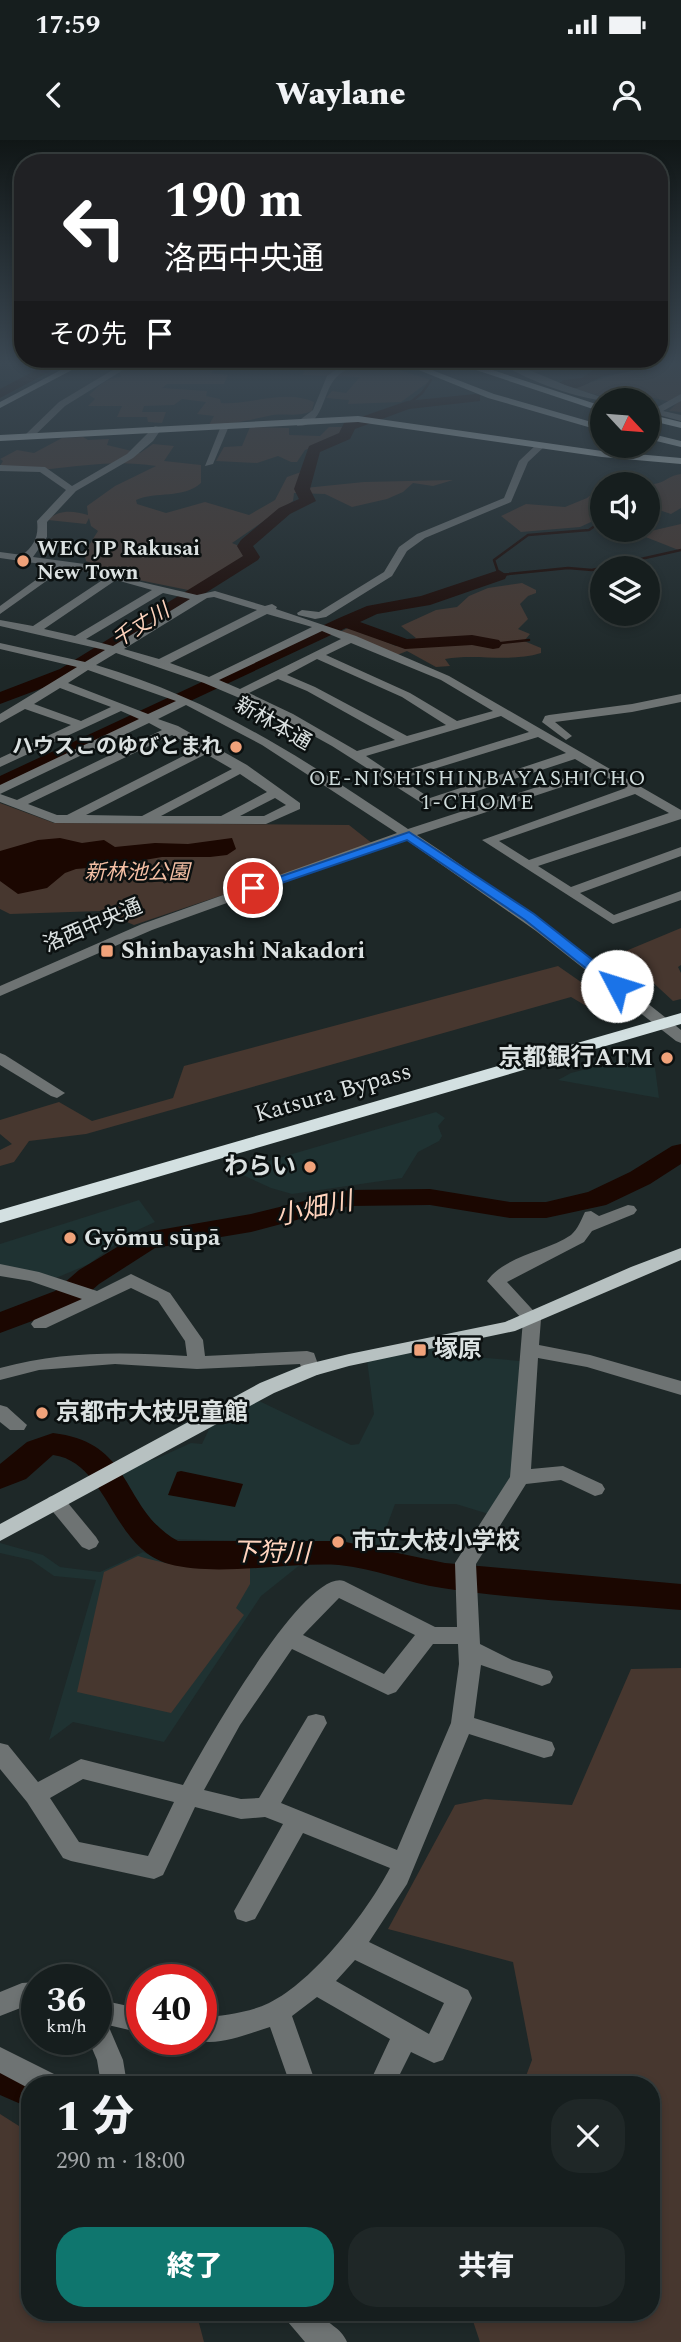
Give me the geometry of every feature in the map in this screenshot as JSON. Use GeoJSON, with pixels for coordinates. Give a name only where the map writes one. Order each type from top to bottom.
{"type":"FeatureCollection","features":[{"type":"Feature","properties":{"kind":"highway","name":"Katsura Bypass"},"geometry":{"type":"LineString","coordinates":[[0,1217],[676,1029]]}},
{"type":"Feature","properties":{"kind":"highway","name":"Katsura Bypass"},"geometry":{"type":"LineString","coordinates":[[0,1229],[676,1029]]}},
{"type":"Feature","properties":{"kind":"main road"},"geometry":{"type":"LineString","coordinates":[[0,1533],[267,1388],[311,1370],[532,1319],[646,1265],[681,1254]]}},
{"type":"Feature","properties":{"kind":"street"},"geometry":{"type":"LineString","coordinates":[[26,558],[36,551],[45,531],[42,521],[54,512],[72,490],[115,465]]}},
{"type":"Feature","properties":{"kind":"street"},"geometry":{"type":"LineString","coordinates":[[160,663],[267,608],[277,606],[315,616],[322,615],[388,573],[403,549],[421,536],[508,500],[522,465]]}},
{"type":"Feature","properties":{"kind":"street"},"geometry":{"type":"LineString","coordinates":[[0,468],[42,469],[72,490]]}},
{"type":"Feature","properties":{"kind":"street"},"geometry":{"type":"LineString","coordinates":[[0,565],[5,556],[92,568],[198,598]]}},
{"type":"Feature","properties":{"kind":"street"},"geometry":{"type":"LineString","coordinates":[[0,611],[64,564]]}},
{"type":"Feature","properties":{"kind":"street"},"geometry":{"type":"LineString","coordinates":[[35,630],[115,576]]}},
{"type":"Feature","properties":{"kind":"street"},"geometry":{"type":"LineString","coordinates":[[76,640],[162,589]]}},
{"type":"Feature","properties":{"kind":"street"},"geometry":{"type":"LineString","coordinates":[[0,719],[198,598],[215,594],[267,608],[352,638],[445,678],[680,815]]}},
{"type":"Feature","properties":{"kind":"street"},"geometry":{"type":"LineString","coordinates":[[0,623],[112,649],[160,663],[240,693],[357,755],[428,803],[577,754]]}},
{"type":"Feature","properties":{"kind":"street"},"geometry":{"type":"LineString","coordinates":[[215,683],[327,629]]}},
{"type":"Feature","properties":{"kind":"street"},"geometry":{"type":"LineString","coordinates":[[240,693],[352,638]]}},
{"type":"Feature","properties":{"kind":"street","name":"新林本通"},"geometry":{"type":"LineString","coordinates":[[0,646],[85,666],[179,699],[222,718],[280,750],[530,917],[676,1029]]}},
{"type":"Feature","properties":{"kind":"street"},"geometry":{"type":"LineString","coordinates":[[317,655],[406,695],[455,725]]}},
{"type":"Feature","properties":{"kind":"street"},"geometry":{"type":"LineString","coordinates":[[278,675],[311,689],[405,740]]}},
{"type":"Feature","properties":{"kind":"street"},"geometry":{"type":"LineString","coordinates":[[0,798],[41,815],[69,819],[266,820],[295,806],[243,768],[174,729],[145,715],[58,683]]}},
{"type":"Feature","properties":{"kind":"street"},"geometry":{"type":"LineString","coordinates":[[606,771],[615,769],[554,728],[548,722],[549,719],[632,708],[681,698]]}},
{"type":"Feature","properties":{"kind":"street"},"geometry":{"type":"LineString","coordinates":[[0,790],[179,699]]}},
{"type":"Feature","properties":{"kind":"street"},"geometry":{"type":"LineString","coordinates":[[24,704],[81,725]]}},
{"type":"Feature","properties":{"kind":"street"},"geometry":{"type":"LineString","coordinates":[[0,763],[122,706]]}},
{"type":"Feature","properties":{"kind":"street"},"geometry":{"type":"LineString","coordinates":[[357,755],[504,711]]}},
{"type":"Feature","properties":{"kind":"street"},"geometry":{"type":"LineString","coordinates":[[18,805],[174,729]]}},
{"type":"Feature","properties":{"kind":"street"},"geometry":{"type":"LineString","coordinates":[[392,778],[541,732]]}},
{"type":"Feature","properties":{"kind":"street"},"geometry":{"type":"LineString","coordinates":[[69,819],[208,748]]}},
{"type":"Feature","properties":{"kind":"street"},"geometry":{"type":"LineString","coordinates":[[145,819],[243,768]]}},
{"type":"Feature","properties":{"kind":"street","name":"洛西中央通"},"geometry":{"type":"LineString","coordinates":[[0,992],[162,919],[606,771]]}},
{"type":"Feature","properties":{"kind":"street"},"geometry":{"type":"LineString","coordinates":[[637,789],[489,840],[613,920],[681,895]]}},
{"type":"Feature","properties":{"kind":"street"},"geometry":{"type":"LineString","coordinates":[[222,820],[276,792]]}},
{"type":"Feature","properties":{"kind":"street"},"geometry":{"type":"LineString","coordinates":[[528,865],[680,815]]}},
{"type":"Feature","properties":{"kind":"street"},"geometry":{"type":"LineString","coordinates":[[569,892],[681,851]]}},
{"type":"Feature","properties":{"kind":"street"},"geometry":{"type":"LineString","coordinates":[[0,1058],[57,1093]]}},
{"type":"Feature","properties":{"kind":"street"},"geometry":{"type":"LineString","coordinates":[[217,2028],[236,2026],[278,2012],[315,1984],[351,1946],[398,1877],[462,1723],[470,1664],[465,1563],[495,1520],[520,1477],[532,1319],[496,1281],[509,1271],[578,1238],[588,1222],[624,1216]]}},
{"type":"Feature","properties":{"kind":"street"},"geometry":{"type":"LineString","coordinates":[[0,1270],[97,1296]]}},
{"type":"Feature","properties":{"kind":"street"},"geometry":{"type":"LineString","coordinates":[[40,1324],[131,1280],[164,1297],[194,1340],[197,1363]]}},
{"type":"Feature","properties":{"kind":"street"},"geometry":{"type":"LineString","coordinates":[[530,1350],[590,1361],[681,1388]]}},
{"type":"Feature","properties":{"kind":"street"},"geometry":{"type":"LineString","coordinates":[[0,1374],[39,1364],[115,1357],[197,1363],[307,1356],[311,1370]]}},
{"type":"Feature","properties":{"kind":"street"},"geometry":{"type":"LineString","coordinates":[[0,1412],[17,1425]]}},
{"type":"Feature","properties":{"kind":"street"},"geometry":{"type":"LineString","coordinates":[[520,1477],[564,1473],[595,1489]]}},
{"type":"Feature","properties":{"kind":"street"},"geometry":{"type":"LineString","coordinates":[[56,1502],[89,1542]]}},
{"type":"Feature","properties":{"kind":"street"},"geometry":{"type":"LineString","coordinates":[[0,1752],[36,1795],[71,1851],[154,1868],[208,1758],[247,1692],[303,1617],[337,1587],[426,1631],[427,1636]]}},
{"type":"Feature","properties":{"kind":"street"},"geometry":{"type":"LineString","coordinates":[[427,1636],[469,1641],[491,1661],[521,1673],[542,1677]]}},
{"type":"Feature","properties":{"kind":"street"},"geometry":{"type":"LineString","coordinates":[[289,1638],[388,1686],[427,1636]]}},
{"type":"Feature","properties":{"kind":"street"},"geometry":{"type":"LineString","coordinates":[[266,1807],[316,1723]]}},
{"type":"Feature","properties":{"kind":"street"},"geometry":{"type":"LineString","coordinates":[[462,1723],[544,1749]]}},
{"type":"Feature","properties":{"kind":"street"},"geometry":{"type":"LineString","coordinates":[[36,1795],[81,1769],[241,1809],[266,1807],[404,1863]]}},
{"type":"Feature","properties":{"kind":"street"},"geometry":{"type":"LineString","coordinates":[[246,1911],[298,1820]]}},
{"type":"Feature","properties":{"kind":"street"},"geometry":{"type":"LineString","coordinates":[[315,1984],[434,2051],[459,1998],[351,1946]]}},
{"type":"Feature","properties":{"kind":"street"},"geometry":{"type":"LineString","coordinates":[[0,2004],[21,1995]]}},
{"type":"Feature","properties":{"kind":"street"},"geometry":{"type":"LineString","coordinates":[[278,2012],[300,2076]]}},
{"type":"Feature","properties":{"kind":"street"},"geometry":{"type":"LineString","coordinates":[[386,2076],[405,2036]]}},
{"type":"Feature","properties":{"kind":"street"},"geometry":{"type":"LineString","coordinates":[[108,2055],[113,2076]]}},
{"type":"Feature","properties":{"kind":"street"},"geometry":{"type":"LineString","coordinates":[[0,2059],[32,2076]]}},
{"type":"Feature","properties":{"kind":"street"},"geometry":{"type":"LineString","coordinates":[[306,2321],[313,2330],[332,2342]]}},
{"type":"Feature","properties":{"kind":"shaded area"},"geometry":{"type":"Polygon","coordinates":[[[60,838],[82,843],[104,840],[115,847],[155,843],[188,844],[232,838],[236,849],[227,855],[162,857],[76,869],[65,873],[47,888],[18,894],[0,881],[0,851],[38,840],[60,838]]]}},
{"type":"Feature","properties":{"kind":"shaded area"},"geometry":{"type":"Polygon","coordinates":[[[617,1061],[655,1068],[659,1098],[558,1080],[571,1073],[617,1061]]]}},
{"type":"Feature","properties":{"kind":"shaded area"},"geometry":{"type":"Polygon","coordinates":[[[436,1112],[445,1118],[438,1126],[442,1136],[439,1141],[418,1152],[402,1178],[292,1194],[271,1188],[234,1171],[436,1112]]]}},
{"type":"Feature","properties":{"kind":"shaded area","name":"Gyōmu sūpā"},"geometry":{"type":"Polygon","coordinates":[[[139,1200],[155,1222],[129,1234],[89,1264],[56,1278],[0,1268],[0,1244],[139,1200]]]}},
{"type":"Feature","properties":{"kind":"shaded area","name":"市立大枝小学校"},"geometry":{"type":"Polygon","coordinates":[[[455,1342],[463,1356],[520,1361],[511,1482],[492,1515],[456,1504],[395,1504],[379,1547],[282,1542],[281,1562],[301,1564],[261,1596],[164,1742],[73,1722],[49,1740],[96,1580],[54,1576],[31,1560],[0,1553],[0,1543],[43,1555],[60,1567],[100,1572],[143,1552],[169,1563],[203,1567],[251,1562],[252,1541],[166,1539],[138,1522],[127,1485],[121,1476],[142,1462],[156,1459],[191,1443],[202,1444],[211,1425],[257,1400],[351,1445],[359,1444],[374,1414],[367,1360],[455,1342]]]}},
{"type":"Feature","properties":{"kind":"shaded area"},"geometry":{"type":"Polygon","coordinates":[[[177,1472],[243,1484],[235,1507],[168,1495],[177,1472]]]}},
{"type":"Feature","properties":{"kind":"green space"},"geometry":{"type":"Polygon","coordinates":[[[1,465],[93,465],[44,469],[1,465]]]}},
{"type":"Feature","properties":{"kind":"green space"},"geometry":{"type":"Polygon","coordinates":[[[147,465],[201,465],[201,483],[194,488],[136,500],[137,504],[166,513],[205,502],[249,515],[275,500],[287,477],[301,472],[295,489],[364,482],[453,480],[433,486],[413,483],[403,492],[387,499],[352,507],[325,494],[294,493],[293,501],[232,543],[239,546],[246,558],[193,591],[124,577],[86,561],[84,553],[98,531],[91,526],[89,518],[86,524],[48,520],[52,516],[67,512],[88,515],[87,506],[115,486],[156,466],[147,465]]]}},
{"type":"Feature","properties":{"kind":"green space"},"geometry":{"type":"Polygon","coordinates":[[[681,474],[681,508],[671,514],[660,510],[660,482],[681,474]]]}},
{"type":"Feature","properties":{"kind":"green space"},"geometry":{"type":"Polygon","coordinates":[[[590,496],[590,522],[580,527],[521,532],[501,516],[526,504],[565,507],[590,496]]]}},
{"type":"Feature","properties":{"kind":"green space"},"geometry":{"type":"Polygon","coordinates":[[[681,524],[681,551],[658,542],[660,529],[681,524]]]}},
{"type":"Feature","properties":{"kind":"green space"},"geometry":{"type":"Polygon","coordinates":[[[522,583],[536,590],[536,593],[520,604],[528,619],[518,629],[530,634],[524,641],[541,648],[541,653],[517,657],[457,657],[445,659],[450,666],[436,667],[407,651],[397,655],[340,632],[350,627],[396,646],[416,638],[401,626],[436,610],[457,607],[469,596],[488,588],[522,583]]]}},
{"type":"Feature","properties":{"kind":"green space","name":"新林池公園"},"geometry":{"type":"Polygon","coordinates":[[[0,803],[54,823],[349,825],[373,844],[134,925],[101,911],[10,914],[0,909],[0,803]]]}},
{"type":"Feature","properties":{"kind":"green space"},"geometry":{"type":"Polygon","coordinates":[[[681,928],[681,965],[678,967],[681,973],[681,999],[673,1001],[621,953],[681,928]]]}},
{"type":"Feature","properties":{"kind":"green space"},"geometry":{"type":"Polygon","coordinates":[[[558,966],[614,1005],[593,1010],[571,997],[86,1134],[29,1141],[14,1162],[0,1166],[0,1150],[12,1144],[0,1134],[0,1120],[59,1102],[92,1121],[173,1098],[184,1066],[558,966]]]}},
{"type":"Feature","properties":{"kind":"green space"},"geometry":{"type":"Polygon","coordinates":[[[138,1556],[194,1567],[250,1564],[250,1584],[236,1608],[244,1615],[171,1713],[77,1692],[104,1572],[138,1556]]]}},
{"type":"Feature","properties":{"kind":"green space"},"geometry":{"type":"Polygon","coordinates":[[[681,1668],[681,2342],[480,2342],[473,2321],[660,2321],[660,2076],[526,2076],[532,2060],[513,1962],[388,1929],[455,1805],[485,1799],[572,1805],[631,1669],[681,1668]]]}},
{"type":"Feature","properties":{"kind":"green space"},"geometry":{"type":"Polygon","coordinates":[[[0,2114],[21,2127],[21,2321],[198,2321],[204,2342],[0,2342],[0,2114]]]}},
{"type":"Feature","properties":{"kind":"waterway","name":"千丈川"},"geometry":{"type":"LineString","coordinates":[[0,698],[66,673],[252,557],[245,546],[287,509],[308,501],[302,489],[309,465]]}},
{"type":"Feature","properties":{"kind":"waterway"},"geometry":{"type":"LineString","coordinates":[[590,529],[528,535],[494,560],[499,575],[568,568],[592,570],[681,550]]}},
{"type":"Feature","properties":{"kind":"waterway"},"geometry":{"type":"LineString","coordinates":[[345,622],[373,610],[424,601],[499,575]]}},
{"type":"Feature","properties":{"kind":"waterway"},"geometry":{"type":"LineString","coordinates":[[0,784],[345,622]]}},
{"type":"Feature","properties":{"kind":"waterway"},"geometry":{"type":"LineString","coordinates":[[345,622],[405,644],[472,640],[493,644]]}},
{"type":"Feature","properties":{"kind":"waterway"},"geometry":{"type":"LineString","coordinates":[[493,644],[529,640]]}},
{"type":"Feature","properties":{"kind":"waterway","name":"小畑川"},"geometry":{"type":"LineString","coordinates":[[0,1323],[65,1298],[89,1277],[147,1241],[251,1223],[349,1198],[430,1197],[510,1210],[546,1210],[596,1199],[640,1178],[681,1152]]}},
{"type":"Feature","properties":{"kind":"waterway","name":"下狩川"},"geometry":{"type":"LineString","coordinates":[[0,1477],[8,1475],[45,1446],[73,1446],[89,1456],[103,1472],[140,1528],[154,1543],[170,1552],[203,1555],[341,1553],[445,1576],[681,1597]]}},
{"type":"Feature","properties":{"kind":"waterway"},"geometry":{"type":"LineString","coordinates":[[0,2074],[21,2084]]}},
{"type":"Feature","properties":{"kind":"place","name":"WEC JP Rakusai New Town"},"geometry":{"type":"Point","coordinates":[23,561]}},
{"type":"Feature","properties":{"kind":"place","name":"ハウスこのゆびとまれ"},"geometry":{"type":"Point","coordinates":[236,747]}},
{"type":"Feature","properties":{"kind":"place","name":"Shinbayashi Nakadori"},"geometry":{"type":"Point","coordinates":[107,951]}},
{"type":"Feature","properties":{"kind":"place","name":"京都銀行ATM"},"geometry":{"type":"Point","coordinates":[667,1058]}},
{"type":"Feature","properties":{"kind":"place","name":"わらい"},"geometry":{"type":"Point","coordinates":[310,1167]}},
{"type":"Feature","properties":{"kind":"place","name":"Gyōmu sūpā"},"geometry":{"type":"Point","coordinates":[70,1238]}},
{"type":"Feature","properties":{"kind":"place","name":"塚原"},"geometry":{"type":"Point","coordinates":[420,1350]}},
{"type":"Feature","properties":{"kind":"place","name":"京都市大枝児童館"},"geometry":{"type":"Point","coordinates":[42,1413]}},
{"type":"Feature","properties":{"kind":"place","name":"市立大枝小学校"},"geometry":{"type":"Point","coordinates":[338,1542]}},
{"type":"Feature","properties":{"kind":"district","name":"OE-NISHISHINBAYASHICHO 1-CHOME"},"geometry":{"type":"Point","coordinates":[478,791]}},
{"type":"Feature","properties":{"kind":"route"},"geometry":{"type":"LineString","coordinates":[[253,888],[409,835],[530,917],[617,986]]}}]}
